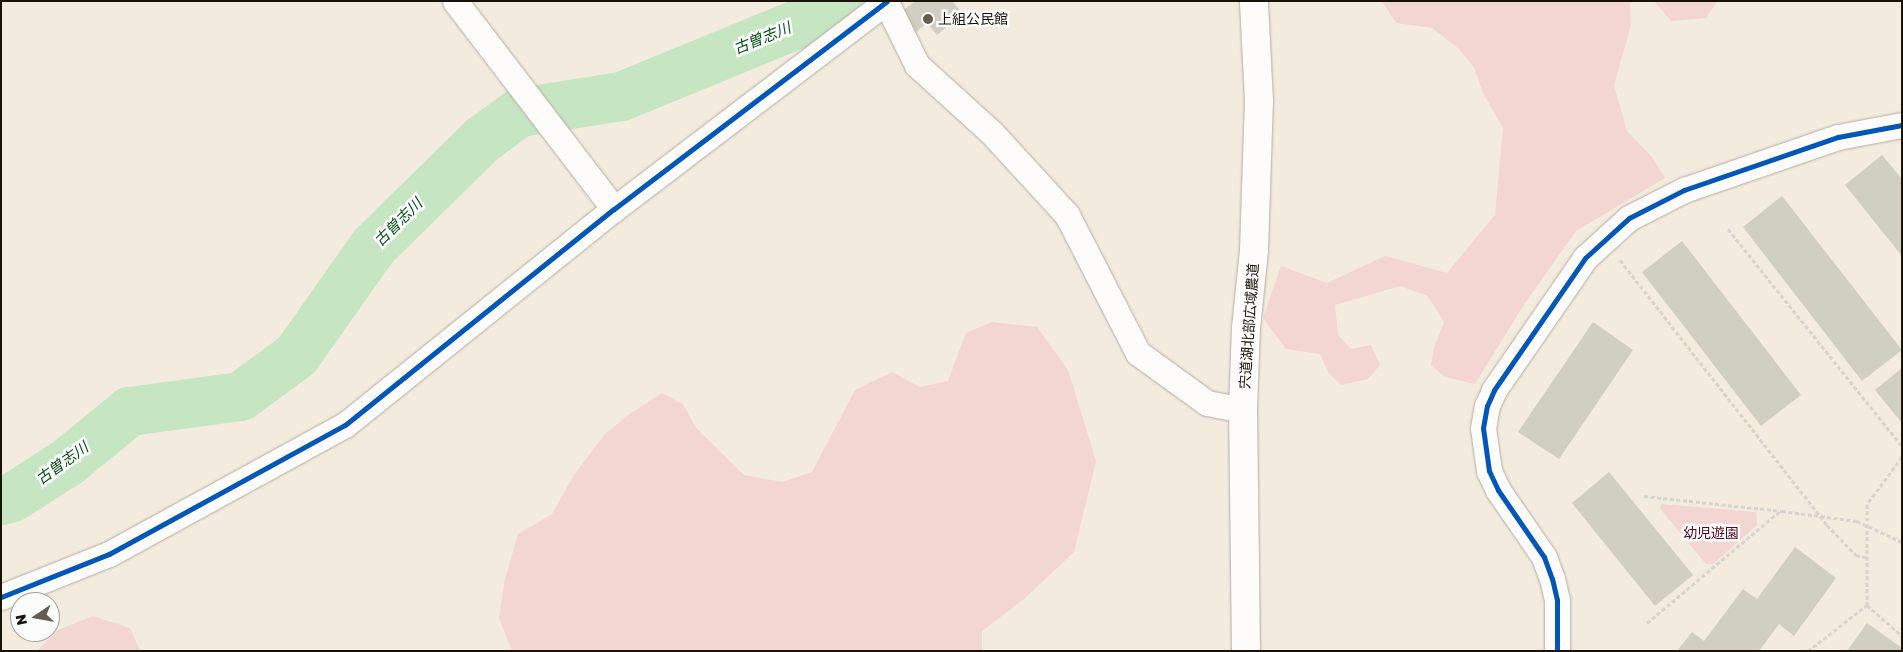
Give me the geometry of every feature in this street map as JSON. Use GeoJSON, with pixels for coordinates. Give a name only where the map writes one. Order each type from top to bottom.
{"type":"FeatureCollection","features":[{"type":"Feature","properties":{"kind":"street"},"geometry":{"type":"LineString","coordinates":[[455,1],[614,209]]}},
{"type":"Feature","properties":{"kind":"street","name":"宍道湖北部広域農道"},"geometry":{"type":"LineString","coordinates":[[1246,651],[1243,410],[1246,328],[1254,250],[1259,101],[1254,1]]}},
{"type":"Feature","properties":{"kind":"street"},"geometry":{"type":"LineString","coordinates":[[1,597],[109,554],[345,425],[614,209],[886,2],[917,65],[991,132],[1067,215],[1138,353],[1207,404],[1243,410]]}},
{"type":"Feature","properties":{"kind":"street"},"geometry":{"type":"LineString","coordinates":[[1557,651],[1557,600],[1550,572],[1536,544],[1498,490],[1489,471],[1483,428],[1487,406],[1494,390],[1585,258],[1629,218],[1684,190],[1838,137],[1902,125]]}},
{"type":"Feature","properties":{"kind":"path"},"geometry":{"type":"LineString","coordinates":[[1728,229],[1902,446]]}},
{"type":"Feature","properties":{"kind":"path"},"geometry":{"type":"LineString","coordinates":[[1615,253],[1827,525],[1856,555],[1867,557]]}},
{"type":"Feature","properties":{"kind":"path"},"geometry":{"type":"LineString","coordinates":[[1902,457],[1867,504],[1867,605],[1902,636]]}},
{"type":"Feature","properties":{"kind":"path"},"geometry":{"type":"LineString","coordinates":[[1644,496],[1857,521],[1902,542]]}},
{"type":"Feature","properties":{"kind":"path"},"geometry":{"type":"LineString","coordinates":[[1647,623],[1781,511]]}},
{"type":"Feature","properties":{"kind":"path"},"geometry":{"type":"LineString","coordinates":[[1808,651],[1867,605]]}},
{"type":"Feature","properties":{"kind":"green space"},"geometry":{"type":"Polygon","coordinates":[[[1382,1],[1633,1],[1630,4],[1631,25],[1614,85],[1627,131],[1652,157],[1665,178],[1576,231],[1523,306],[1475,384],[1445,377],[1431,365],[1434,348],[1444,322],[1428,296],[1400,286],[1335,305],[1338,335],[1351,349],[1371,345],[1380,365],[1368,379],[1341,385],[1328,372],[1320,354],[1286,349],[1263,318],[1281,266],[1327,283],[1385,256],[1447,273],[1495,215],[1503,128],[1483,93],[1474,67],[1459,49],[1432,28],[1396,23],[1382,1]]]}},
{"type":"Feature","properties":{"kind":"green space"},"geometry":{"type":"Polygon","coordinates":[[[1654,1],[1717,1],[1706,18],[1671,21],[1654,1]]]}},
{"type":"Feature","properties":{"kind":"green space"},"geometry":{"type":"Polygon","coordinates":[[[992,322],[1037,327],[1068,370],[1096,461],[1074,552],[1024,599],[982,631],[982,651],[512,651],[499,618],[505,579],[518,534],[552,514],[574,475],[605,434],[631,413],[662,393],[683,404],[696,428],[744,475],[782,482],[812,472],[855,390],[892,372],[920,387],[948,381],[966,333],[992,322]]]}},
{"type":"Feature","properties":{"kind":"green space","name":"幼児遊園"},"geometry":{"type":"Polygon","coordinates":[[[1662,504],[1756,512],[1757,525],[1713,564],[1706,564],[1662,511],[1660,507],[1662,504]]]}},
{"type":"Feature","properties":{"kind":"green space"},"geometry":{"type":"Polygon","coordinates":[[[93,616],[130,628],[140,651],[37,651],[46,642],[60,642],[60,629],[93,616]]]}},
{"type":"Feature","properties":{"kind":"building","name":"上組公民館"},"geometry":{"type":"Polygon","coordinates":[[[915,1],[952,1],[963,14],[937,35],[927,23],[912,35],[897,15],[915,1]]]}},
{"type":"Feature","properties":{"kind":"building"},"geometry":{"type":"Polygon","coordinates":[[[1882,155],[1902,179],[1902,256],[1845,185],[1882,155]]]}},
{"type":"Feature","properties":{"kind":"building"},"geometry":{"type":"Polygon","coordinates":[[[1782,196],[1902,350],[1862,381],[1743,227],[1782,196]]]}},
{"type":"Feature","properties":{"kind":"building"},"geometry":{"type":"Polygon","coordinates":[[[1682,241],[1801,395],[1761,426],[1642,272],[1682,241]]]}},
{"type":"Feature","properties":{"kind":"building"},"geometry":{"type":"Polygon","coordinates":[[[1593,322],[1633,350],[1559,459],[1518,432],[1593,322]]]}},
{"type":"Feature","properties":{"kind":"building"},"geometry":{"type":"Polygon","coordinates":[[[1902,368],[1902,423],[1875,390],[1902,368]]]}},
{"type":"Feature","properties":{"kind":"building"},"geometry":{"type":"Polygon","coordinates":[[[1609,472],[1693,575],[1655,606],[1572,503],[1609,472]]]}},
{"type":"Feature","properties":{"kind":"building"},"geometry":{"type":"Polygon","coordinates":[[[1795,547],[1836,578],[1794,636],[1779,624],[1759,651],[1677,651],[1692,632],[1704,641],[1743,589],[1757,599],[1795,547]]]}},
{"type":"Feature","properties":{"kind":"building"},"geometry":{"type":"Polygon","coordinates":[[[1867,623],[1902,648],[1902,651],[1847,651],[1867,623]]]}},
{"type":"Feature","properties":{"kind":"waterway","name":"古曽志川"},"geometry":{"type":"LineString","coordinates":[[1,500],[12,497],[68,461],[129,411],[240,396],[296,355],[373,246],[482,139],[519,112],[621,96],[816,16],[841,1]]}},
{"type":"Feature","properties":{"kind":"cycle path"},"geometry":{"type":"LineString","coordinates":[[1,597],[109,554],[345,425],[614,209],[887,1]]}},
{"type":"Feature","properties":{"kind":"cycle path"},"geometry":{"type":"LineString","coordinates":[[1557,651],[1557,600],[1544,557],[1498,490],[1489,471],[1483,428],[1487,406],[1494,390],[1585,258],[1629,218],[1684,190],[1838,137],[1902,125]]}},
{"type":"Feature","properties":{"kind":"place","name":"上組公民館"},"geometry":{"type":"Point","coordinates":[928,19]}}]}
